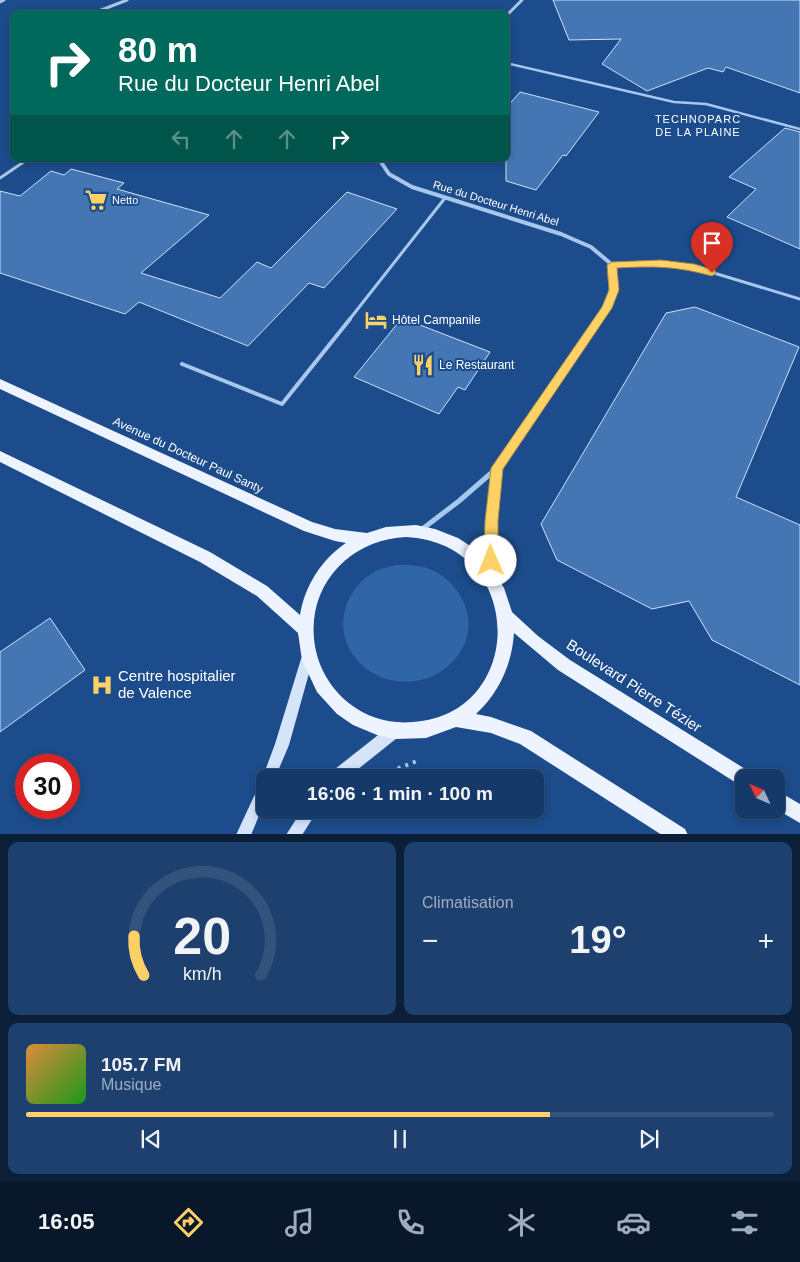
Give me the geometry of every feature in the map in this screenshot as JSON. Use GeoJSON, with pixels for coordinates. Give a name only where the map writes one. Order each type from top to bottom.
{"type":"FeatureCollection","features":[{"type":"Feature","properties":{"kind":"main road","name":"Avenue du Docteur Paul Santy"},"geometry":{"type":"LineString","coordinates":[[0,384],[309,527],[335,535],[368,539]]}},
{"type":"Feature","properties":{"kind":"main road"},"geometry":{"type":"LineString","coordinates":[[0,456],[205,557],[262,591],[303,628]]}},
{"type":"Feature","properties":{"kind":"main road"},"geometry":{"type":"LineString","coordinates":[[392,533],[417,533],[446,540],[454,544],[471,554],[492,575],[503,595],[509,618],[506,657],[488,692],[455,718],[427,728],[397,729],[357,718],[326,693],[307,659],[303,628],[308,599],[322,573],[343,553],[368,539],[392,533]]}},
{"type":"Feature","properties":{"kind":"main road","name":"Boulevard Pierre Tézier"},"geometry":{"type":"LineString","coordinates":[[509,618],[533,641],[564,665],[735,772]]}},
{"type":"Feature","properties":{"kind":"main road"},"geometry":{"type":"LineString","coordinates":[[272,769],[282,745],[307,659]]}},
{"type":"Feature","properties":{"kind":"main road"},"geometry":{"type":"LineString","coordinates":[[455,718],[491,725],[525,737],[679,834]]}},
{"type":"Feature","properties":{"kind":"main road"},"geometry":{"type":"LineString","coordinates":[[346,769],[397,729]]}},
{"type":"Feature","properties":{"kind":"main road"},"geometry":{"type":"LineString","coordinates":[[243,834],[256,805]]}},
{"type":"Feature","properties":{"kind":"main road"},"geometry":{"type":"LineString","coordinates":[[785,805],[800,814]]}},
{"type":"Feature","properties":{"kind":"main road"},"geometry":{"type":"LineString","coordinates":[[293,834],[304,819]]}},
{"type":"Feature","properties":{"kind":"street"},"geometry":{"type":"LineString","coordinates":[[0,2],[4,0]]}},
{"type":"Feature","properties":{"kind":"street"},"geometry":{"type":"LineString","coordinates":[[101,10],[127,0]]}},
{"type":"Feature","properties":{"kind":"street"},"geometry":{"type":"LineString","coordinates":[[510,12],[522,0]]}},
{"type":"Feature","properties":{"kind":"street","name":"Rue du Docteur Henri Abel"},"geometry":{"type":"LineString","coordinates":[[380,162],[382,169],[395,179],[445,198],[558,232],[589,246],[612,265]]}},
{"type":"Feature","properties":{"kind":"street"},"geometry":{"type":"LineString","coordinates":[[417,533],[459,501],[497,468],[607,308],[614,290],[612,265]]}},
{"type":"Feature","properties":{"kind":"street"},"geometry":{"type":"LineString","coordinates":[[492,575],[490,547],[497,468]]}},
{"type":"Feature","properties":{"kind":"lane"},"geometry":{"type":"LineString","coordinates":[[510,64],[674,102],[706,104],[800,129]]}},
{"type":"Feature","properties":{"kind":"lane"},"geometry":{"type":"LineString","coordinates":[[0,178],[24,162]]}},
{"type":"Feature","properties":{"kind":"lane"},"geometry":{"type":"LineString","coordinates":[[182,364],[282,404],[445,198]]}},
{"type":"Feature","properties":{"kind":"lane"},"geometry":{"type":"LineString","coordinates":[[612,265],[661,263],[694,268],[800,299]]}},
{"type":"Feature","properties":{"kind":"path"},"geometry":{"type":"LineString","coordinates":[[398,769],[429,757]]}},
{"type":"Feature","properties":{"kind":"shaded area"},"geometry":{"type":"Polygon","coordinates":[[[396,565],[412,565],[427,568],[445,578],[459,593],[464,602],[468,622],[468,633],[465,643],[459,654],[450,664],[428,678],[407,682],[388,679],[371,672],[357,660],[348,645],[343,627],[346,608],[359,584],[375,572],[396,565]]]}},
{"type":"Feature","properties":{"kind":"building"},"geometry":{"type":"Polygon","coordinates":[[[553,0],[800,0],[800,93],[726,67],[723,72],[708,68],[647,91],[602,64],[621,39],[569,40],[553,0]]]}},
{"type":"Feature","properties":{"kind":"building"},"geometry":{"type":"Polygon","coordinates":[[[520,92],[599,112],[566,156],[563,155],[536,190],[506,181],[506,162],[510,162],[510,103],[520,92]]]}},
{"type":"Feature","properties":{"kind":"building"},"geometry":{"type":"Polygon","coordinates":[[[785,128],[800,132],[800,249],[727,217],[756,189],[729,177],[785,128]]]}},
{"type":"Feature","properties":{"kind":"building"},"geometry":{"type":"Polygon","coordinates":[[[71,169],[124,183],[117,189],[209,215],[141,273],[220,298],[257,262],[271,268],[347,192],[397,209],[324,288],[309,283],[248,346],[139,302],[125,314],[0,273],[0,191],[20,196],[51,171],[64,175],[71,169]]]}},
{"type":"Feature","properties":{"kind":"building"},"geometry":{"type":"Polygon","coordinates":[[[695,307],[799,347],[736,497],[800,525],[800,685],[712,640],[689,601],[652,609],[557,560],[541,524],[666,313],[695,307]]]}},
{"type":"Feature","properties":{"kind":"building","name":"Le Restaurant"},"geometry":{"type":"Polygon","coordinates":[[[402,318],[490,352],[465,390],[458,387],[439,414],[354,377],[402,318]]]}},
{"type":"Feature","properties":{"kind":"building"},"geometry":{"type":"Polygon","coordinates":[[[50,618],[85,670],[0,732],[0,652],[50,618]]]}},
{"type":"Feature","properties":{"kind":"place","name":"Netto"},"geometry":{"type":"Point","coordinates":[96,200]}},
{"type":"Feature","properties":{"kind":"place","name":"Hôtel Campanile"},"geometry":{"type":"Point","coordinates":[376,320]}},
{"type":"Feature","properties":{"kind":"place","name":"Le Restaurant"},"geometry":{"type":"Point","coordinates":[423,365]}},
{"type":"Feature","properties":{"kind":"place","name":"Centre hospitalier de Valence"},"geometry":{"type":"Point","coordinates":[102,685]}},
{"type":"Feature","properties":{"kind":"district","name":"TECHNOPARC DE LA PLAINE"},"geometry":{"type":"Point","coordinates":[698,125]}},
{"type":"Feature","properties":{"kind":"route"},"geometry":{"type":"LineString","coordinates":[[491,561],[490,547],[497,468],[607,308],[614,290],[612,265],[661,263],[712,273]]}}]}
